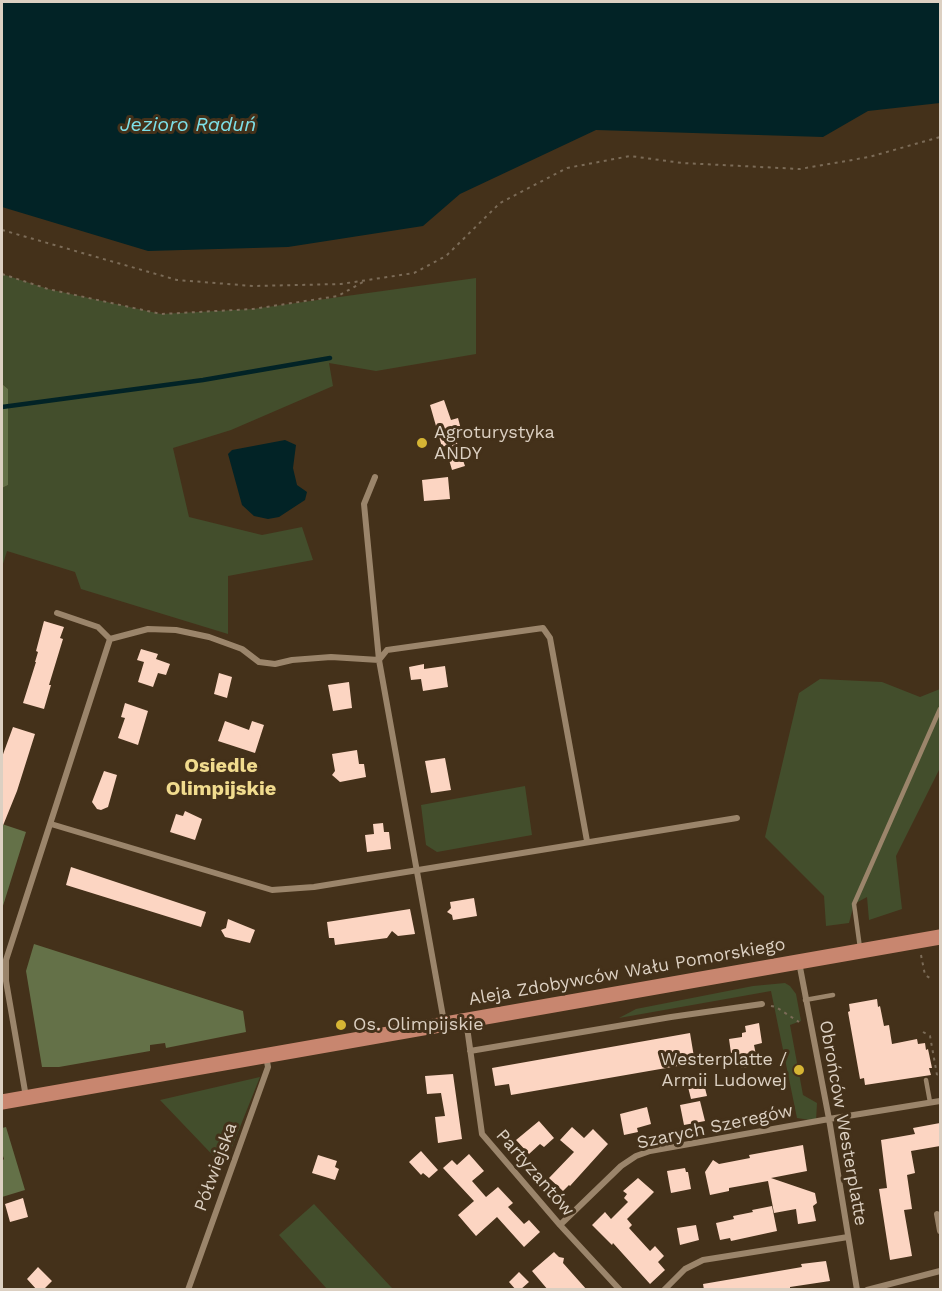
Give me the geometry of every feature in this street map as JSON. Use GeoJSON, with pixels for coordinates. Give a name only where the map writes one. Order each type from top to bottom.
{"type":"FeatureCollection","features":[{"type":"Feature","properties":{"kind":"main road","name":"Aleja Zdobywców Wału Pomorskiego"},"geometry":{"type":"LineString","coordinates":[[4,1099],[940,937]]}},
{"type":"Feature","properties":{"kind":"street"},"geometry":{"type":"LineString","coordinates":[[375,477],[364,504],[379,660],[444,1023]]}},
{"type":"Feature","properties":{"kind":"street"},"geometry":{"type":"LineString","coordinates":[[57,613],[98,627],[110,639]]}},
{"type":"Feature","properties":{"kind":"street"},"geometry":{"type":"LineString","coordinates":[[379,660],[387,650],[543,627],[550,638],[587,841]]}},
{"type":"Feature","properties":{"kind":"street"},"geometry":{"type":"LineString","coordinates":[[110,639],[148,629],[176,630],[210,637],[242,649],[259,662],[275,664],[331,657],[379,660]]}},
{"type":"Feature","properties":{"kind":"street"},"geometry":{"type":"LineString","coordinates":[[26,1097],[6,981],[6,960],[110,639]]}},
{"type":"Feature","properties":{"kind":"street"},"geometry":{"type":"LineString","coordinates":[[51,824],[272,890],[314,886],[737,818]]}},
{"type":"Feature","properties":{"kind":"street","name":"Obrońców Westerplatte"},"geometry":{"type":"LineString","coordinates":[[798,962],[829,1119],[857,1290]]}},
{"type":"Feature","properties":{"kind":"street"},"geometry":{"type":"LineString","coordinates":[[471,1051],[762,1004]]}},
{"type":"Feature","properties":{"kind":"street","name":"Partyzantów"},"geometry":{"type":"LineString","coordinates":[[466,1019],[482,1134],[560,1225],[620,1290]]}},
{"type":"Feature","properties":{"kind":"street","name":"Półwiejska"},"geometry":{"type":"LineString","coordinates":[[188,1290],[268,1067],[266,1055]]}},
{"type":"Feature","properties":{"kind":"street","name":"Szarych Szeregów"},"geometry":{"type":"LineString","coordinates":[[560,1225],[621,1166],[636,1156],[650,1151],[940,1101]]}},
{"type":"Feature","properties":{"kind":"street"},"geometry":{"type":"LineString","coordinates":[[937,1214],[940,1231]]}},
{"type":"Feature","properties":{"kind":"street"},"geometry":{"type":"LineString","coordinates":[[664,1290],[685,1269],[703,1260],[848,1237]]}},
{"type":"Feature","properties":{"kind":"street"},"geometry":{"type":"LineString","coordinates":[[867,1290],[940,1271]]}},
{"type":"Feature","properties":{"kind":"lane"},"geometry":{"type":"LineString","coordinates":[[861,951],[855,904],[940,709]]}},
{"type":"Feature","properties":{"kind":"lane"},"geometry":{"type":"LineString","coordinates":[[806,1000],[833,995]]}},
{"type":"Feature","properties":{"kind":"lane"},"geometry":{"type":"LineString","coordinates":[[926,1080],[930,1102]]}},
{"type":"Feature","properties":{"kind":"path"},"geometry":{"type":"LineString","coordinates":[[2,230],[177,280],[253,286],[341,284],[414,273],[446,256],[500,203],[567,168],[630,156],[682,163],[800,169],[869,157],[940,136]]}},
{"type":"Feature","properties":{"kind":"path"},"geometry":{"type":"LineString","coordinates":[[2,274],[48,289],[161,314],[253,309],[338,296],[365,281]]}},
{"type":"Feature","properties":{"kind":"path"},"geometry":{"type":"LineString","coordinates":[[920,952],[926,975],[933,980]]}},
{"type":"Feature","properties":{"kind":"path"},"geometry":{"type":"LineString","coordinates":[[762,1004],[776,1008],[799,1022]]}},
{"type":"Feature","properties":{"kind":"path"},"geometry":{"type":"LineString","coordinates":[[923,1032],[930,1036],[936,1079]]}},
{"type":"Feature","properties":{"kind":"green space"},"geometry":{"type":"Polygon","coordinates":[[[2,274],[48,289],[161,314],[253,309],[476,278],[476,354],[376,371],[329,363],[333,386],[231,430],[173,448],[189,517],[262,535],[302,527],[313,560],[228,576],[228,634],[81,589],[75,572],[7,551],[2,567],[2,488],[8,485],[8,389],[2,384],[2,274]]]}},
{"type":"Feature","properties":{"kind":"green space"},"geometry":{"type":"Polygon","coordinates":[[[2,384],[8,389],[8,485],[2,488],[2,384]]]}},
{"type":"Feature","properties":{"kind":"green space"},"geometry":{"type":"Polygon","coordinates":[[[820,679],[882,682],[920,697],[940,689],[940,768],[896,856],[902,909],[869,920],[867,897],[854,904],[849,923],[826,926],[824,896],[765,837],[799,693],[820,679]]]}},
{"type":"Feature","properties":{"kind":"green space"},"geometry":{"type":"Polygon","coordinates":[[[525,786],[532,835],[437,852],[426,845],[421,805],[525,786]]]}},
{"type":"Feature","properties":{"kind":"green space"},"geometry":{"type":"Polygon","coordinates":[[[2,824],[26,832],[2,909],[2,824]]]}},
{"type":"Feature","properties":{"kind":"green space"},"geometry":{"type":"Polygon","coordinates":[[[34,944],[243,1011],[246,1032],[166,1048],[165,1043],[150,1045],[150,1051],[59,1067],[42,1067],[26,971],[34,944]]]}},
{"type":"Feature","properties":{"kind":"green space"},"geometry":{"type":"Polygon","coordinates":[[[785,983],[796,994],[801,1021],[790,1025],[803,1095],[817,1103],[816,1121],[797,1118],[771,991],[619,1018],[636,1009],[753,986],[785,983]]]}},
{"type":"Feature","properties":{"kind":"green space"},"geometry":{"type":"Polygon","coordinates":[[[260,1077],[224,1167],[160,1100],[260,1077]]]}},
{"type":"Feature","properties":{"kind":"green space"},"geometry":{"type":"Polygon","coordinates":[[[6,1127],[25,1190],[2,1197],[2,1161],[4,1159],[2,1128],[6,1127]]]}},
{"type":"Feature","properties":{"kind":"green space"},"geometry":{"type":"Polygon","coordinates":[[[314,1204],[393,1289],[327,1289],[279,1235],[314,1204]]]}},
{"type":"Feature","properties":{"kind":"water","name":"Jezioro Raduń"},"geometry":{"type":"Polygon","coordinates":[[[2,2],[940,2],[940,103],[868,111],[823,137],[596,130],[460,194],[423,226],[288,247],[148,251],[2,207],[2,2]]]}},
{"type":"Feature","properties":{"kind":"water"},"geometry":{"type":"Polygon","coordinates":[[[285,440],[296,445],[293,468],[297,485],[307,492],[305,500],[279,517],[268,519],[254,516],[242,505],[228,454],[232,450],[285,440]]]}},
{"type":"Feature","properties":{"kind":"building"},"geometry":{"type":"Polygon","coordinates":[[[444,400],[451,420],[458,418],[463,437],[456,440],[465,466],[452,470],[445,446],[442,447],[430,405],[444,400]]]}},
{"type":"Feature","properties":{"kind":"building"},"geometry":{"type":"Polygon","coordinates":[[[448,477],[450,499],[424,501],[422,480],[448,477]]]}},
{"type":"Feature","properties":{"kind":"building"},"geometry":{"type":"Polygon","coordinates":[[[44,621],[64,627],[60,638],[63,639],[44,709],[23,703],[36,662],[38,652],[36,651],[44,621]]]}},
{"type":"Feature","properties":{"kind":"building"},"geometry":{"type":"Polygon","coordinates":[[[141,649],[158,654],[156,659],[170,664],[166,675],[158,673],[153,687],[138,682],[144,662],[137,660],[141,649]]]}},
{"type":"Feature","properties":{"kind":"building"},"geometry":{"type":"Polygon","coordinates":[[[424,664],[424,669],[445,666],[448,687],[423,691],[421,679],[411,680],[409,667],[424,664]]]}},
{"type":"Feature","properties":{"kind":"building"},"geometry":{"type":"Polygon","coordinates":[[[219,673],[232,677],[227,698],[214,694],[219,673]]]}},
{"type":"Feature","properties":{"kind":"building"},"geometry":{"type":"Polygon","coordinates":[[[349,682],[352,708],[333,711],[328,685],[349,682]]]}},
{"type":"Feature","properties":{"kind":"building"},"geometry":{"type":"Polygon","coordinates":[[[125,703],[148,711],[138,745],[118,738],[125,718],[121,717],[125,703]]]}},
{"type":"Feature","properties":{"kind":"building"},"geometry":{"type":"Polygon","coordinates":[[[225,721],[249,730],[252,721],[264,725],[255,753],[218,741],[225,721]]]}},
{"type":"Feature","properties":{"kind":"building"},"geometry":{"type":"Polygon","coordinates":[[[13,727],[35,734],[17,791],[2,828],[2,757],[13,727]]]}},
{"type":"Feature","properties":{"kind":"building"},"geometry":{"type":"Polygon","coordinates":[[[357,750],[359,764],[364,764],[366,777],[340,782],[332,775],[335,771],[332,754],[357,750]]]}},
{"type":"Feature","properties":{"kind":"building"},"geometry":{"type":"Polygon","coordinates":[[[445,758],[451,790],[431,793],[425,761],[445,758]]]}},
{"type":"Feature","properties":{"kind":"building"},"geometry":{"type":"Polygon","coordinates":[[[104,771],[117,775],[108,807],[101,810],[97,809],[92,802],[104,771]]]}},
{"type":"Feature","properties":{"kind":"building"},"geometry":{"type":"Polygon","coordinates":[[[185,811],[202,819],[195,840],[170,832],[176,814],[183,816],[185,811]]]}},
{"type":"Feature","properties":{"kind":"building"},"geometry":{"type":"Polygon","coordinates":[[[383,823],[384,832],[389,832],[391,849],[367,852],[365,835],[374,834],[373,824],[383,823]]]}},
{"type":"Feature","properties":{"kind":"building"},"geometry":{"type":"Polygon","coordinates":[[[71,867],[206,912],[201,927],[66,885],[71,867]]]}},
{"type":"Feature","properties":{"kind":"building"},"geometry":{"type":"Polygon","coordinates":[[[474,898],[477,916],[453,920],[452,915],[447,912],[451,908],[450,902],[474,898]]]}},
{"type":"Feature","properties":{"kind":"building"},"geometry":{"type":"Polygon","coordinates":[[[410,909],[415,934],[398,936],[392,931],[387,938],[335,945],[334,938],[329,938],[327,922],[410,909]]]}},
{"type":"Feature","properties":{"kind":"building"},"geometry":{"type":"Polygon","coordinates":[[[228,919],[255,930],[250,943],[225,937],[221,930],[226,928],[228,919]]]}},
{"type":"Feature","properties":{"kind":"building"},"geometry":{"type":"Polygon","coordinates":[[[877,999],[884,1026],[889,1025],[892,1044],[917,1039],[918,1044],[925,1043],[932,1068],[929,1068],[931,1075],[865,1085],[864,1078],[860,1079],[848,1012],[850,1011],[849,1004],[877,999]]]}},
{"type":"Feature","properties":{"kind":"building"},"geometry":{"type":"Polygon","coordinates":[[[759,1023],[762,1043],[754,1045],[757,1060],[743,1068],[737,1065],[735,1052],[731,1053],[729,1039],[742,1037],[742,1033],[746,1032],[745,1026],[759,1023]]]}},
{"type":"Feature","properties":{"kind":"building"},"geometry":{"type":"Polygon","coordinates":[[[690,1033],[695,1063],[511,1095],[509,1084],[495,1086],[492,1068],[690,1033]]]}},
{"type":"Feature","properties":{"kind":"building"},"geometry":{"type":"Polygon","coordinates":[[[453,1074],[462,1139],[438,1143],[435,1117],[445,1116],[441,1093],[427,1094],[425,1076],[453,1074]]]}},
{"type":"Feature","properties":{"kind":"building"},"geometry":{"type":"Polygon","coordinates":[[[704,1084],[707,1096],[691,1099],[688,1087],[704,1084]]]}},
{"type":"Feature","properties":{"kind":"building"},"geometry":{"type":"Polygon","coordinates":[[[700,1101],[705,1121],[684,1125],[680,1105],[700,1101]]]}},
{"type":"Feature","properties":{"kind":"building"},"geometry":{"type":"Polygon","coordinates":[[[647,1107],[651,1124],[637,1128],[638,1132],[624,1135],[620,1114],[647,1107]]]}},
{"type":"Feature","properties":{"kind":"building"},"geometry":{"type":"Polygon","coordinates":[[[539,1121],[554,1138],[544,1147],[540,1144],[529,1154],[516,1140],[539,1121]]]}},
{"type":"Feature","properties":{"kind":"building"},"geometry":{"type":"Polygon","coordinates":[[[940,1123],[940,1146],[911,1151],[915,1173],[907,1175],[912,1209],[904,1210],[912,1256],[890,1260],[879,1189],[887,1188],[881,1140],[915,1134],[913,1128],[940,1123]]]}},
{"type":"Feature","properties":{"kind":"building"},"geometry":{"type":"Polygon","coordinates":[[[572,1127],[584,1138],[593,1129],[608,1144],[563,1191],[549,1178],[574,1152],[560,1140],[572,1127]]]}},
{"type":"Feature","properties":{"kind":"building"},"geometry":{"type":"Polygon","coordinates":[[[803,1145],[807,1171],[771,1178],[815,1193],[817,1203],[813,1206],[816,1221],[798,1224],[796,1209],[774,1213],[768,1181],[729,1188],[729,1191],[710,1195],[705,1172],[713,1160],[719,1164],[750,1158],[749,1155],[803,1145]]]}},
{"type":"Feature","properties":{"kind":"building"},"geometry":{"type":"Polygon","coordinates":[[[421,1151],[438,1170],[429,1178],[423,1173],[421,1175],[409,1162],[421,1151]]]}},
{"type":"Feature","properties":{"kind":"building"},"geometry":{"type":"Polygon","coordinates":[[[469,1154],[484,1171],[472,1181],[486,1197],[498,1187],[513,1203],[508,1207],[524,1224],[529,1220],[540,1232],[524,1247],[497,1217],[476,1236],[458,1215],[474,1201],[443,1168],[452,1160],[457,1165],[469,1154]]]}},
{"type":"Feature","properties":{"kind":"building"},"geometry":{"type":"Polygon","coordinates":[[[318,1155],[337,1161],[335,1167],[339,1169],[335,1180],[312,1173],[318,1155]]]}},
{"type":"Feature","properties":{"kind":"building"},"geometry":{"type":"Polygon","coordinates":[[[685,1168],[691,1189],[671,1193],[667,1171],[685,1168]]]}},
{"type":"Feature","properties":{"kind":"building"},"geometry":{"type":"Polygon","coordinates":[[[638,1178],[654,1192],[627,1219],[632,1225],[629,1228],[650,1251],[655,1246],[664,1256],[658,1262],[665,1270],[650,1284],[613,1243],[612,1245],[592,1225],[605,1212],[611,1219],[628,1202],[624,1198],[627,1194],[623,1191],[638,1178]]]}},
{"type":"Feature","properties":{"kind":"building"},"geometry":{"type":"Polygon","coordinates":[[[23,1198],[28,1217],[10,1222],[5,1204],[23,1198]]]}},
{"type":"Feature","properties":{"kind":"building"},"geometry":{"type":"Polygon","coordinates":[[[772,1206],[777,1231],[731,1241],[730,1238],[720,1240],[716,1223],[734,1219],[733,1216],[753,1212],[752,1210],[772,1206]]]}},
{"type":"Feature","properties":{"kind":"building"},"geometry":{"type":"Polygon","coordinates":[[[696,1225],[699,1240],[680,1245],[677,1228],[696,1225]]]}},
{"type":"Feature","properties":{"kind":"building"},"geometry":{"type":"Polygon","coordinates":[[[554,1252],[564,1258],[563,1263],[587,1290],[548,1290],[532,1271],[554,1252]]]}},
{"type":"Feature","properties":{"kind":"building"},"geometry":{"type":"Polygon","coordinates":[[[826,1261],[830,1281],[790,1287],[790,1290],[704,1290],[703,1284],[826,1261]]]}},
{"type":"Feature","properties":{"kind":"building"},"geometry":{"type":"Polygon","coordinates":[[[38,1267],[52,1281],[43,1290],[37,1290],[27,1279],[38,1267]]]}},
{"type":"Feature","properties":{"kind":"building"},"geometry":{"type":"Polygon","coordinates":[[[519,1272],[529,1282],[520,1290],[516,1290],[509,1282],[519,1272]]]}},
{"type":"Feature","properties":{"kind":"waterway"},"geometry":{"type":"LineString","coordinates":[[2,407],[203,380],[330,358]]}},
{"type":"Feature","properties":{"kind":"place","name":"Agroturystyka ANDY"},"geometry":{"type":"Point","coordinates":[422,443]}},
{"type":"Feature","properties":{"kind":"place","name":"Os. Olimpijskie"},"geometry":{"type":"Point","coordinates":[341,1025]}},
{"type":"Feature","properties":{"kind":"place","name":"Westerplatte / Armii Ludowej"},"geometry":{"type":"Point","coordinates":[799,1070]}},
{"type":"Feature","properties":{"kind":"district","name":"Osiedle Olimpijskie"},"geometry":{"type":"Point","coordinates":[221,778]}}]}
